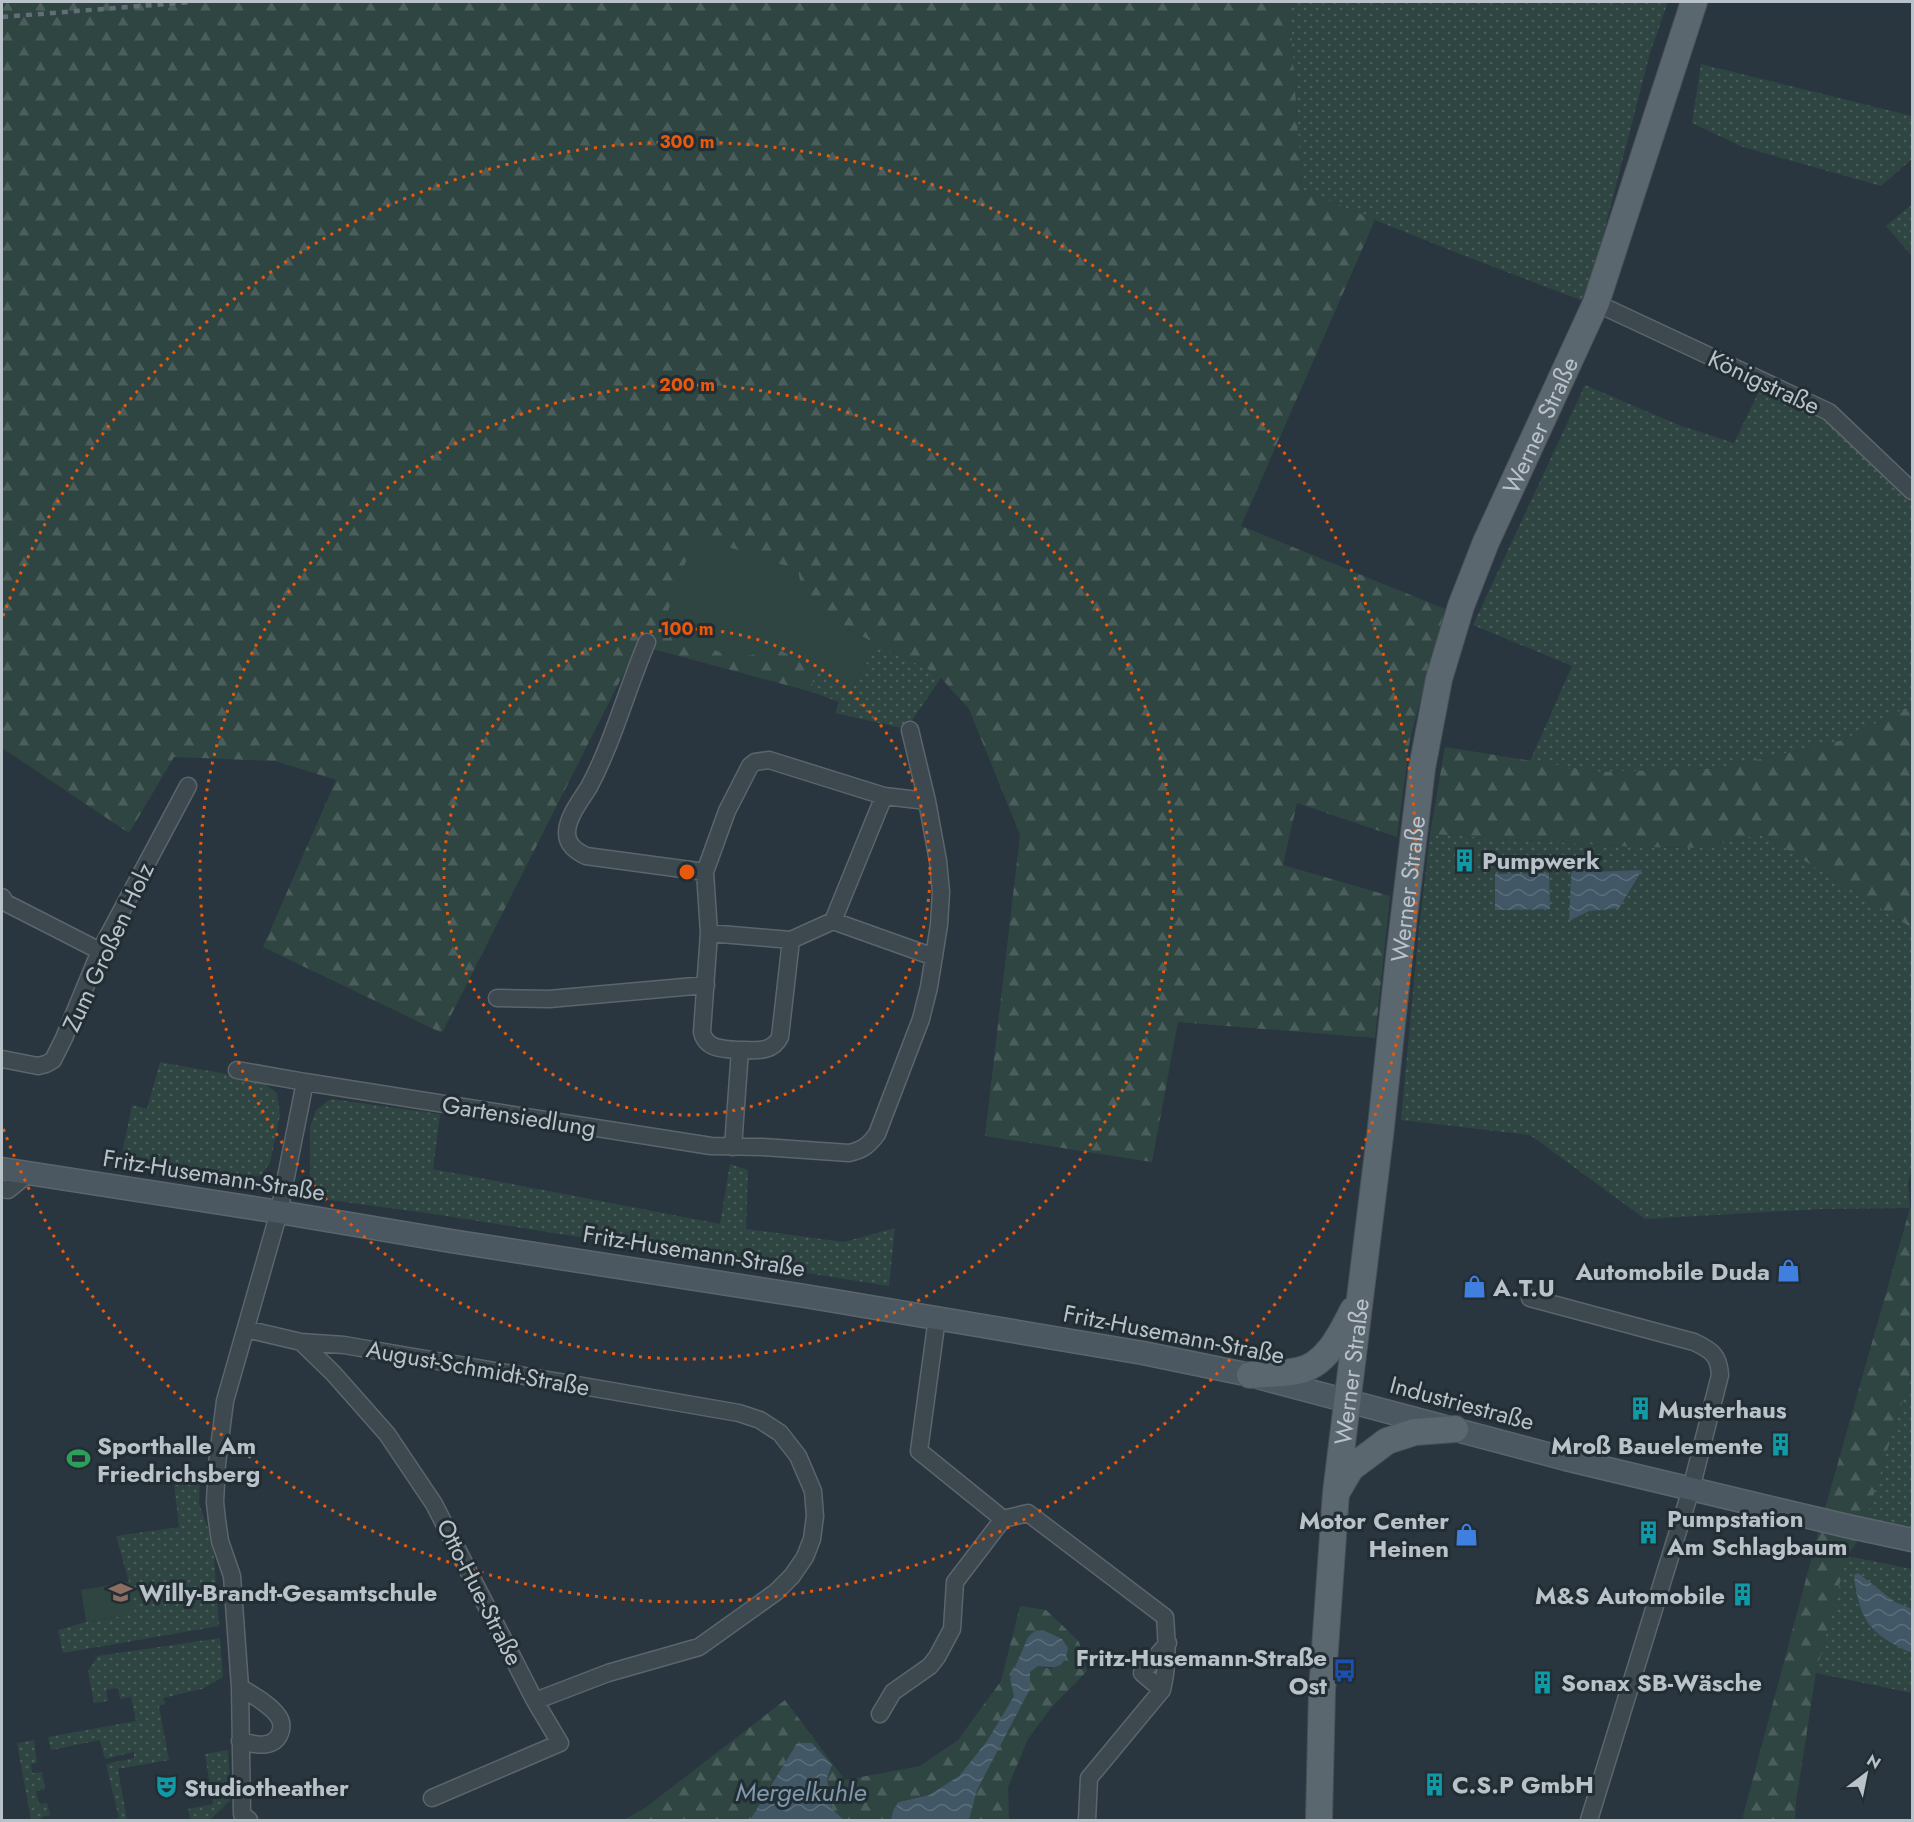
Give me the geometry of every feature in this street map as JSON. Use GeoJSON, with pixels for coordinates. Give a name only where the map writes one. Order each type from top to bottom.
{"type":"FeatureCollection","features":[{"type":"Feature","properties":{"kind":"main road","name":"Werner Straße"},"geometry":{"type":"LineString","coordinates":[[1319,1821],[1322,1691],[1336,1493],[1422,768],[1439,679],[1468,586],[1513,482],[1596,303],[1694,2]]}},
{"type":"Feature","properties":{"kind":"main road"},"geometry":{"type":"LineString","coordinates":[[1250,1375],[1299,1371],[1314,1365],[1340,1337],[1360,1297]]}},
{"type":"Feature","properties":{"kind":"main road"},"geometry":{"type":"LineString","coordinates":[[1336,1493],[1351,1468],[1387,1441],[1415,1432],[1455,1429]]}},
{"type":"Feature","properties":{"kind":"street","name":"Königstraße"},"geometry":{"type":"LineString","coordinates":[[1596,303],[1828,412],[1912,491]]}},
{"type":"Feature","properties":{"kind":"street"},"geometry":{"type":"LineString","coordinates":[[647,642],[595,775],[568,824],[569,843],[575,851],[585,856],[705,872]]}},
{"type":"Feature","properties":{"kind":"street","name":"Gartensiedlung"},"geometry":{"type":"LineString","coordinates":[[237,1070],[711,1146],[849,1153],[861,1150],[870,1144],[877,1134],[921,1019],[929,987],[939,925],[941,892],[935,836],[910,730]]}},
{"type":"Feature","properties":{"kind":"street"},"geometry":{"type":"LineString","coordinates":[[791,939],[780,1037],[776,1044],[764,1050],[740,1050],[707,1043],[702,1032],[709,933],[705,872],[727,811],[750,766],[755,762],[769,760],[884,796],[927,801]]}},
{"type":"Feature","properties":{"kind":"street","name":"Zum Großen Holz"},"geometry":{"type":"LineString","coordinates":[[2,1059],[38,1066],[53,1060],[100,951],[188,786]]}},
{"type":"Feature","properties":{"kind":"street"},"geometry":{"type":"LineString","coordinates":[[833,921],[884,796]]}},
{"type":"Feature","properties":{"kind":"street"},"geometry":{"type":"LineString","coordinates":[[2,897],[6,903],[100,951]]}},
{"type":"Feature","properties":{"kind":"street"},"geometry":{"type":"LineString","coordinates":[[709,933],[791,939],[833,921],[934,957]]}},
{"type":"Feature","properties":{"kind":"street"},"geometry":{"type":"LineString","coordinates":[[497,998],[549,999],[706,985]]}},
{"type":"Feature","properties":{"kind":"street"},"geometry":{"type":"LineString","coordinates":[[734,1147],[740,1050]]}},
{"type":"Feature","properties":{"kind":"street"},"geometry":{"type":"LineString","coordinates":[[249,1821],[242,1814],[240,1687],[232,1576],[220,1541],[215,1502],[218,1455],[225,1401],[279,1212],[305,1082]]}},
{"type":"Feature","properties":{"kind":"street","name":"Fritz-Husemann-Straße"},"geometry":{"type":"LineString","coordinates":[[2,1169],[1107,1346],[1250,1375],[1347,1400]]}},
{"type":"Feature","properties":{"kind":"street"},"geometry":{"type":"LineString","coordinates":[[2,1189],[8,1190],[29,1173]]}},
{"type":"Feature","properties":{"kind":"street"},"geometry":{"type":"LineString","coordinates":[[1530,1298],[1694,1342],[1709,1349],[1719,1363],[1720,1375],[1690,1489],[1589,1821]]}},
{"type":"Feature","properties":{"kind":"street"},"geometry":{"type":"LineString","coordinates":[[938,1318],[920,1451],[1003,1519]]}},
{"type":"Feature","properties":{"kind":"street","name":"August-Schmidt-Straße"},"geometry":{"type":"LineString","coordinates":[[246,1329],[301,1342],[344,1345],[739,1413],[760,1420],[780,1433],[798,1456],[813,1491],[815,1516],[812,1539],[805,1557],[792,1576],[776,1592],[699,1647],[608,1673],[535,1701]]}},
{"type":"Feature","properties":{"kind":"street","name":"Otto-Hue-Straße"},"geometry":{"type":"LineString","coordinates":[[301,1342],[333,1373],[387,1434],[434,1504],[535,1701],[560,1743],[432,1798]]}},
{"type":"Feature","properties":{"kind":"street","name":"Industriestraße"},"geometry":{"type":"LineString","coordinates":[[1347,1400],[1566,1459],[1912,1540]]}},
{"type":"Feature","properties":{"kind":"street"},"geometry":{"type":"LineString","coordinates":[[880,1714],[893,1692],[930,1666],[937,1657],[951,1629],[956,1582],[1003,1519],[1028,1513],[1165,1617],[1166,1673],[1162,1690],[1089,1778],[1087,1821]]}},
{"type":"Feature","properties":{"kind":"street"},"geometry":{"type":"LineString","coordinates":[[1162,1690],[1142,1673],[1167,1643]]}},
{"type":"Feature","properties":{"kind":"street"},"geometry":{"type":"LineString","coordinates":[[240,1687],[274,1711],[281,1725],[277,1739],[272,1743],[256,1745],[240,1741]]}},
{"type":"Feature","properties":{"kind":"green space"},"geometry":{"type":"Polygon","coordinates":[[[2,2],[1289,2],[1302,189],[1375,220],[1241,526],[1445,609],[1410,739],[1397,837],[1297,803],[1283,865],[1390,896],[1375,1038],[1178,1022],[1152,1162],[985,1136],[1020,835],[969,709],[941,678],[926,668],[877,645],[804,602],[777,647],[813,669],[812,692],[638,645],[442,1033],[263,947],[336,780],[275,761],[174,757],[129,833],[2,748],[2,2]]]}},
{"type":"Feature","properties":{"kind":"green space"},"geometry":{"type":"Polygon","coordinates":[[[1289,2],[1668,2],[1650,53],[1586,302],[1302,189],[1289,2]]]}},
{"type":"Feature","properties":{"kind":"green space"},"geometry":{"type":"Polygon","coordinates":[[[1701,64],[1912,116],[1912,159],[1881,186],[1743,147],[1692,123],[1701,64]]]}},
{"type":"Feature","properties":{"kind":"green space"},"geometry":{"type":"Polygon","coordinates":[[[1912,204],[1912,256],[1886,226],[1912,204]]]}},
{"type":"Feature","properties":{"kind":"green space"},"geometry":{"type":"Polygon","coordinates":[[[1585,385],[1681,426],[1734,443],[1760,389],[1818,414],[1912,501],[1912,705],[1843,740],[1721,768],[1600,772],[1530,761],[1572,666],[1473,625],[1585,385]]]}},
{"type":"Feature","properties":{"kind":"green space"},"geometry":{"type":"Polygon","coordinates":[[[695,536],[798,570],[804,602],[877,645],[850,691],[777,648],[736,659],[662,628],[695,536]]]}},
{"type":"Feature","properties":{"kind":"green space"},"geometry":{"type":"Polygon","coordinates":[[[877,645],[926,668],[941,678],[906,729],[835,713],[839,702],[812,692],[813,669],[850,691],[877,645]]]}},
{"type":"Feature","properties":{"kind":"green space"},"geometry":{"type":"Polygon","coordinates":[[[1912,705],[1912,928],[1762,834],[1703,848],[1634,847],[1430,834],[1445,747],[1600,772],[1721,768],[1843,740],[1912,705]]]}},
{"type":"Feature","properties":{"kind":"green space"},"geometry":{"type":"Polygon","coordinates":[[[1430,834],[1634,847],[1702,848],[1762,834],[1912,928],[1912,1168],[1908,1182],[1910,1208],[1822,1209],[1645,1219],[1530,1135],[1401,1120],[1430,834]]]}},
{"type":"Feature","properties":{"kind":"green space"},"geometry":{"type":"Polygon","coordinates":[[[160,1062],[259,1080],[277,1093],[280,1115],[270,1163],[261,1175],[237,1179],[122,1154],[132,1105],[147,1109],[160,1062]]]}},
{"type":"Feature","properties":{"kind":"green space"},"geometry":{"type":"Polygon","coordinates":[[[331,1099],[440,1114],[433,1169],[720,1224],[730,1164],[748,1170],[746,1229],[844,1242],[895,1228],[889,1286],[427,1213],[322,1199],[310,1180],[310,1127],[316,1110],[331,1099]]]}},
{"type":"Feature","properties":{"kind":"green space"},"geometry":{"type":"Polygon","coordinates":[[[1912,1207],[1912,1370],[1861,1536],[1847,1556],[1816,1673],[1795,1820],[1744,1820],[1743,1816],[1819,1530],[1912,1207]]]}},
{"type":"Feature","properties":{"kind":"green space"},"geometry":{"type":"Polygon","coordinates":[[[1912,1370],[1912,1546],[1861,1536],[1912,1370]]]}},
{"type":"Feature","properties":{"kind":"green space"},"geometry":{"type":"Polygon","coordinates":[[[200,1481],[199,1504],[213,1542],[219,1626],[63,1653],[58,1630],[86,1622],[134,1614],[129,1582],[116,1536],[179,1527],[174,1482],[200,1481]]]}},
{"type":"Feature","properties":{"kind":"green space"},"geometry":{"type":"Polygon","coordinates":[[[1847,1556],[1912,1569],[1912,1693],[1816,1673],[1847,1556]]]}},
{"type":"Feature","properties":{"kind":"green space"},"geometry":{"type":"Polygon","coordinates":[[[129,1582],[135,1614],[86,1622],[81,1590],[129,1582]]]}},
{"type":"Feature","properties":{"kind":"green space"},"geometry":{"type":"Polygon","coordinates":[[[1020,1606],[1046,1610],[1063,1626],[1079,1642],[1087,1671],[1050,1709],[1028,1739],[1008,1787],[1009,1820],[969,1820],[977,1790],[1029,1689],[1030,1672],[1038,1666],[1051,1669],[1068,1648],[1010,1679],[1014,1696],[987,1741],[959,1776],[929,1795],[899,1802],[893,1811],[891,1820],[844,1820],[832,1809],[827,1778],[832,1765],[812,1743],[797,1743],[750,1820],[624,1820],[645,1808],[785,1700],[845,1780],[920,1766],[958,1740],[1001,1681],[1020,1606]]]}},
{"type":"Feature","properties":{"kind":"green space"},"geometry":{"type":"Polygon","coordinates":[[[220,1638],[223,1677],[202,1689],[163,1698],[165,1704],[159,1706],[169,1760],[118,1769],[127,1820],[104,1820],[119,1818],[106,1764],[134,1758],[134,1752],[105,1759],[100,1740],[51,1750],[48,1737],[136,1721],[131,1697],[120,1699],[118,1688],[106,1690],[108,1701],[94,1703],[88,1671],[98,1656],[220,1638]]]}},
{"type":"Feature","properties":{"kind":"green space"},"geometry":{"type":"Polygon","coordinates":[[[34,1740],[37,1763],[31,1764],[32,1773],[42,1772],[45,1789],[36,1791],[39,1804],[47,1803],[50,1815],[42,1817],[42,1820],[31,1820],[17,1743],[34,1740]]]}},
{"type":"Feature","properties":{"kind":"green space"},"geometry":{"type":"Polygon","coordinates":[[[228,1750],[231,1799],[210,1820],[190,1820],[188,1809],[213,1804],[205,1754],[228,1750]]]}},
{"type":"Feature","properties":{"kind":"water"},"geometry":{"type":"Polygon","coordinates":[[[1572,861],[1594,872],[1642,870],[1619,908],[1589,911],[1569,921],[1572,861]]]}},
{"type":"Feature","properties":{"kind":"water"},"geometry":{"type":"Polygon","coordinates":[[[1549,873],[1550,909],[1495,910],[1495,874],[1549,873]]]}},
{"type":"Feature","properties":{"kind":"water"},"geometry":{"type":"Polygon","coordinates":[[[1858,1573],[1895,1602],[1912,1609],[1912,1653],[1886,1640],[1869,1624],[1863,1615],[1856,1591],[1854,1575],[1858,1573]]]}},
{"type":"Feature","properties":{"kind":"water","name":"Mergelkuhle"},"geometry":{"type":"Polygon","coordinates":[[[1043,1630],[1062,1639],[1068,1648],[1066,1655],[1058,1666],[1038,1666],[1030,1672],[1030,1689],[977,1790],[969,1820],[891,1820],[893,1811],[899,1802],[929,1795],[959,1776],[987,1741],[1014,1696],[1010,1679],[1028,1637],[1035,1631],[1043,1630]]]}},
{"type":"Feature","properties":{"kind":"water","name":"Mergelkuhle"},"geometry":{"type":"Polygon","coordinates":[[[797,1743],[812,1743],[832,1765],[827,1778],[832,1809],[844,1820],[750,1820],[797,1743]]]}},
{"type":"Feature","properties":{"kind":"railway"},"geometry":{"type":"LineString","coordinates":[[2,17],[191,2]]}},
{"type":"Feature","properties":{"kind":"place","name":"Pumpwerk"},"geometry":{"type":"Point","coordinates":[1464,860]}},
{"type":"Feature","properties":{"kind":"place","name":"Automobile Duda"},"geometry":{"type":"Point","coordinates":[1788,1271]}},
{"type":"Feature","properties":{"kind":"place","name":"A.T.U"},"geometry":{"type":"Point","coordinates":[1475,1287]}},
{"type":"Feature","properties":{"kind":"place","name":"Musterhaus"},"geometry":{"type":"Point","coordinates":[1640,1409]}},
{"type":"Feature","properties":{"kind":"place","name":"Mroß Bauelemente"},"geometry":{"type":"Point","coordinates":[1781,1445]}},
{"type":"Feature","properties":{"kind":"place","name":"Sporthalle Am Friedrichsberg"},"geometry":{"type":"Point","coordinates":[79,1459]}},
{"type":"Feature","properties":{"kind":"place","name":"Pumpstation Am Schlagbaum"},"geometry":{"type":"Point","coordinates":[1649,1532]}},
{"type":"Feature","properties":{"kind":"place","name":"Motor Center Heinen"},"geometry":{"type":"Point","coordinates":[1467,1534]}},
{"type":"Feature","properties":{"kind":"place","name":"Willy-Brandt-Gesamtschule"},"geometry":{"type":"Point","coordinates":[121,1592]}},
{"type":"Feature","properties":{"kind":"place","name":"M&S Automobile"},"geometry":{"type":"Point","coordinates":[1743,1595]}},
{"type":"Feature","properties":{"kind":"place","name":"Fritz-Husemann-Straße Ost"},"geometry":{"type":"Point","coordinates":[1345,1671]}},
{"type":"Feature","properties":{"kind":"place","name":"Sonax SB-Wäsche"},"geometry":{"type":"Point","coordinates":[1543,1682]}},
{"type":"Feature","properties":{"kind":"place","name":"C.S.P GmbH"},"geometry":{"type":"Point","coordinates":[1434,1784]}},
{"type":"Feature","properties":{"kind":"place","name":"Studiotheather"},"geometry":{"type":"Point","coordinates":[166,1787]}}]}
